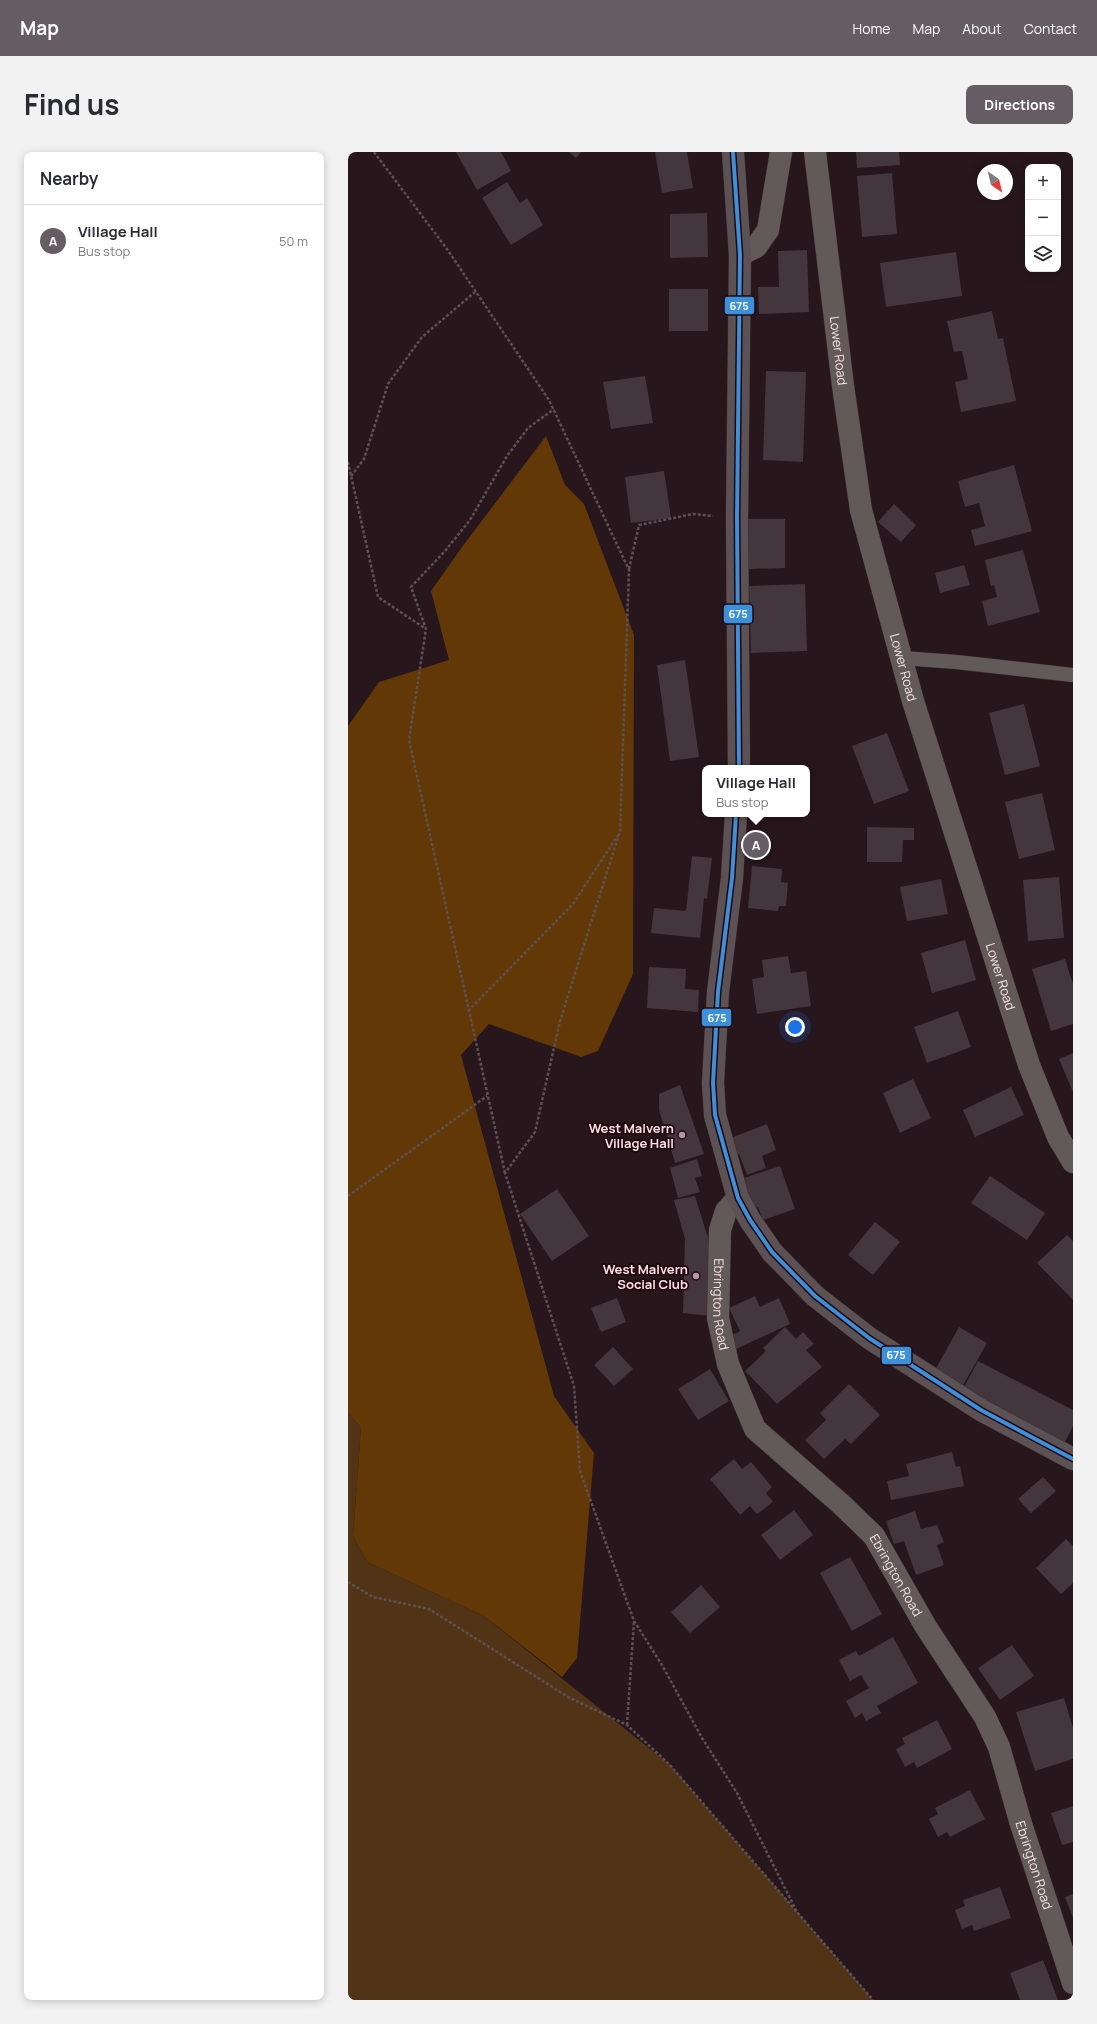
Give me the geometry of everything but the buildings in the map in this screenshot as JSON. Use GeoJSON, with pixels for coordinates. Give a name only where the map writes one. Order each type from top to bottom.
{"type":"FeatureCollection","features":[{"type":"Feature","properties":{"kind":"main road"},"geometry":{"type":"LineString","coordinates":[[733,152],[740,255],[737,517],[739,765]]}},
{"type":"Feature","properties":{"kind":"main road"},"geometry":{"type":"LineString","coordinates":[[736,817],[732,878],[718,992],[713,1083],[715,1115],[738,1198],[772,1252],[815,1296],[869,1338],[981,1410],[1073,1459]]}},
{"type":"Feature","properties":{"kind":"street"},"geometry":{"type":"LineString","coordinates":[[740,255],[756,247],[768,230],[781,152]]}},
{"type":"Feature","properties":{"kind":"street","name":"Lower Road"},"geometry":{"type":"LineString","coordinates":[[815,152],[843,386],[861,510],[913,701],[1029,1065],[1058,1137],[1073,1162]]}},
{"type":"Feature","properties":{"kind":"street","name":"Ebrington Road"},"geometry":{"type":"LineString","coordinates":[[738,1198],[726,1211],[720,1230],[718,1318],[728,1364],[755,1429],[842,1505],[874,1536],[926,1627],[985,1717],[999,1747],[1021,1824],[1073,1983]]}},
{"type":"Feature","properties":{"kind":"lane"},"geometry":{"type":"LineString","coordinates":[[902,658],[956,662],[1073,675]]}},
{"type":"Feature","properties":{"kind":"path"},"geometry":{"type":"LineString","coordinates":[[374,152],[447,249],[549,400],[628,570]]}},
{"type":"Feature","properties":{"kind":"path"},"geometry":{"type":"LineString","coordinates":[[351,476],[364,459],[388,384],[422,337],[475,292]]}},
{"type":"Feature","properties":{"kind":"path"},"geometry":{"type":"LineString","coordinates":[[554,409],[528,428],[507,456],[470,520],[445,551],[411,587],[426,629],[409,740],[505,1173],[574,1386],[580,1471],[634,1621],[662,1665],[702,1738],[737,1793],[797,1912]]}},
{"type":"Feature","properties":{"kind":"path"},"geometry":{"type":"LineString","coordinates":[[348,462],[378,597],[426,629]]}},
{"type":"Feature","properties":{"kind":"path"},"geometry":{"type":"LineString","coordinates":[[505,1173],[535,1132],[560,1021],[620,831],[628,570],[638,525],[693,514],[737,517]]}},
{"type":"Feature","properties":{"kind":"path"},"geometry":{"type":"LineString","coordinates":[[468,1011],[573,904],[620,831]]}},
{"type":"Feature","properties":{"kind":"path"},"geometry":{"type":"LineString","coordinates":[[348,1196],[488,1096]]}},
{"type":"Feature","properties":{"kind":"path"},"geometry":{"type":"LineString","coordinates":[[348,1582],[373,1597],[429,1609],[568,1697],[627,1725],[669,1764],[873,2000]]}},
{"type":"Feature","properties":{"kind":"path"},"geometry":{"type":"LineString","coordinates":[[627,1725],[634,1621]]}},
{"type":"Feature","properties":{"kind":"shaded area"},"geometry":{"type":"Polygon","coordinates":[[[546,436],[565,485],[584,504],[634,635],[633,974],[598,1051],[581,1057],[489,1024],[461,1055],[554,1396],[594,1453],[577,1658],[562,1677],[484,1616],[367,1562],[353,1536],[361,1428],[348,1412],[348,726],[379,682],[449,660],[431,591],[462,547],[546,436]]]}},
{"type":"Feature","properties":{"kind":"shaded area"},"geometry":{"type":"Polygon","coordinates":[[[348,1412],[361,1428],[353,1536],[367,1562],[484,1616],[669,1764],[873,2000],[348,2000],[348,1412]]]}},
{"type":"Feature","properties":{"kind":"transit line","name":"675"},"geometry":{"type":"LineString","coordinates":[[733,152],[740,255],[737,517],[739,765]]}},
{"type":"Feature","properties":{"kind":"transit line","name":"675"},"geometry":{"type":"LineString","coordinates":[[736,817],[732,878],[718,992],[713,1083],[715,1115],[738,1198],[750,1220],[772,1252],[815,1296],[869,1338],[981,1410],[1073,1459]]}},
{"type":"Feature","properties":{"kind":"place","name":"Village Hall"},"geometry":{"type":"Point","coordinates":[756,845]}},
{"type":"Feature","properties":{"kind":"place","name":"West Malvern Village Hall"},"geometry":{"type":"Point","coordinates":[682,1135]}},
{"type":"Feature","properties":{"kind":"place","name":"West Malvern Social Club"},"geometry":{"type":"Point","coordinates":[696,1276]}}]}
